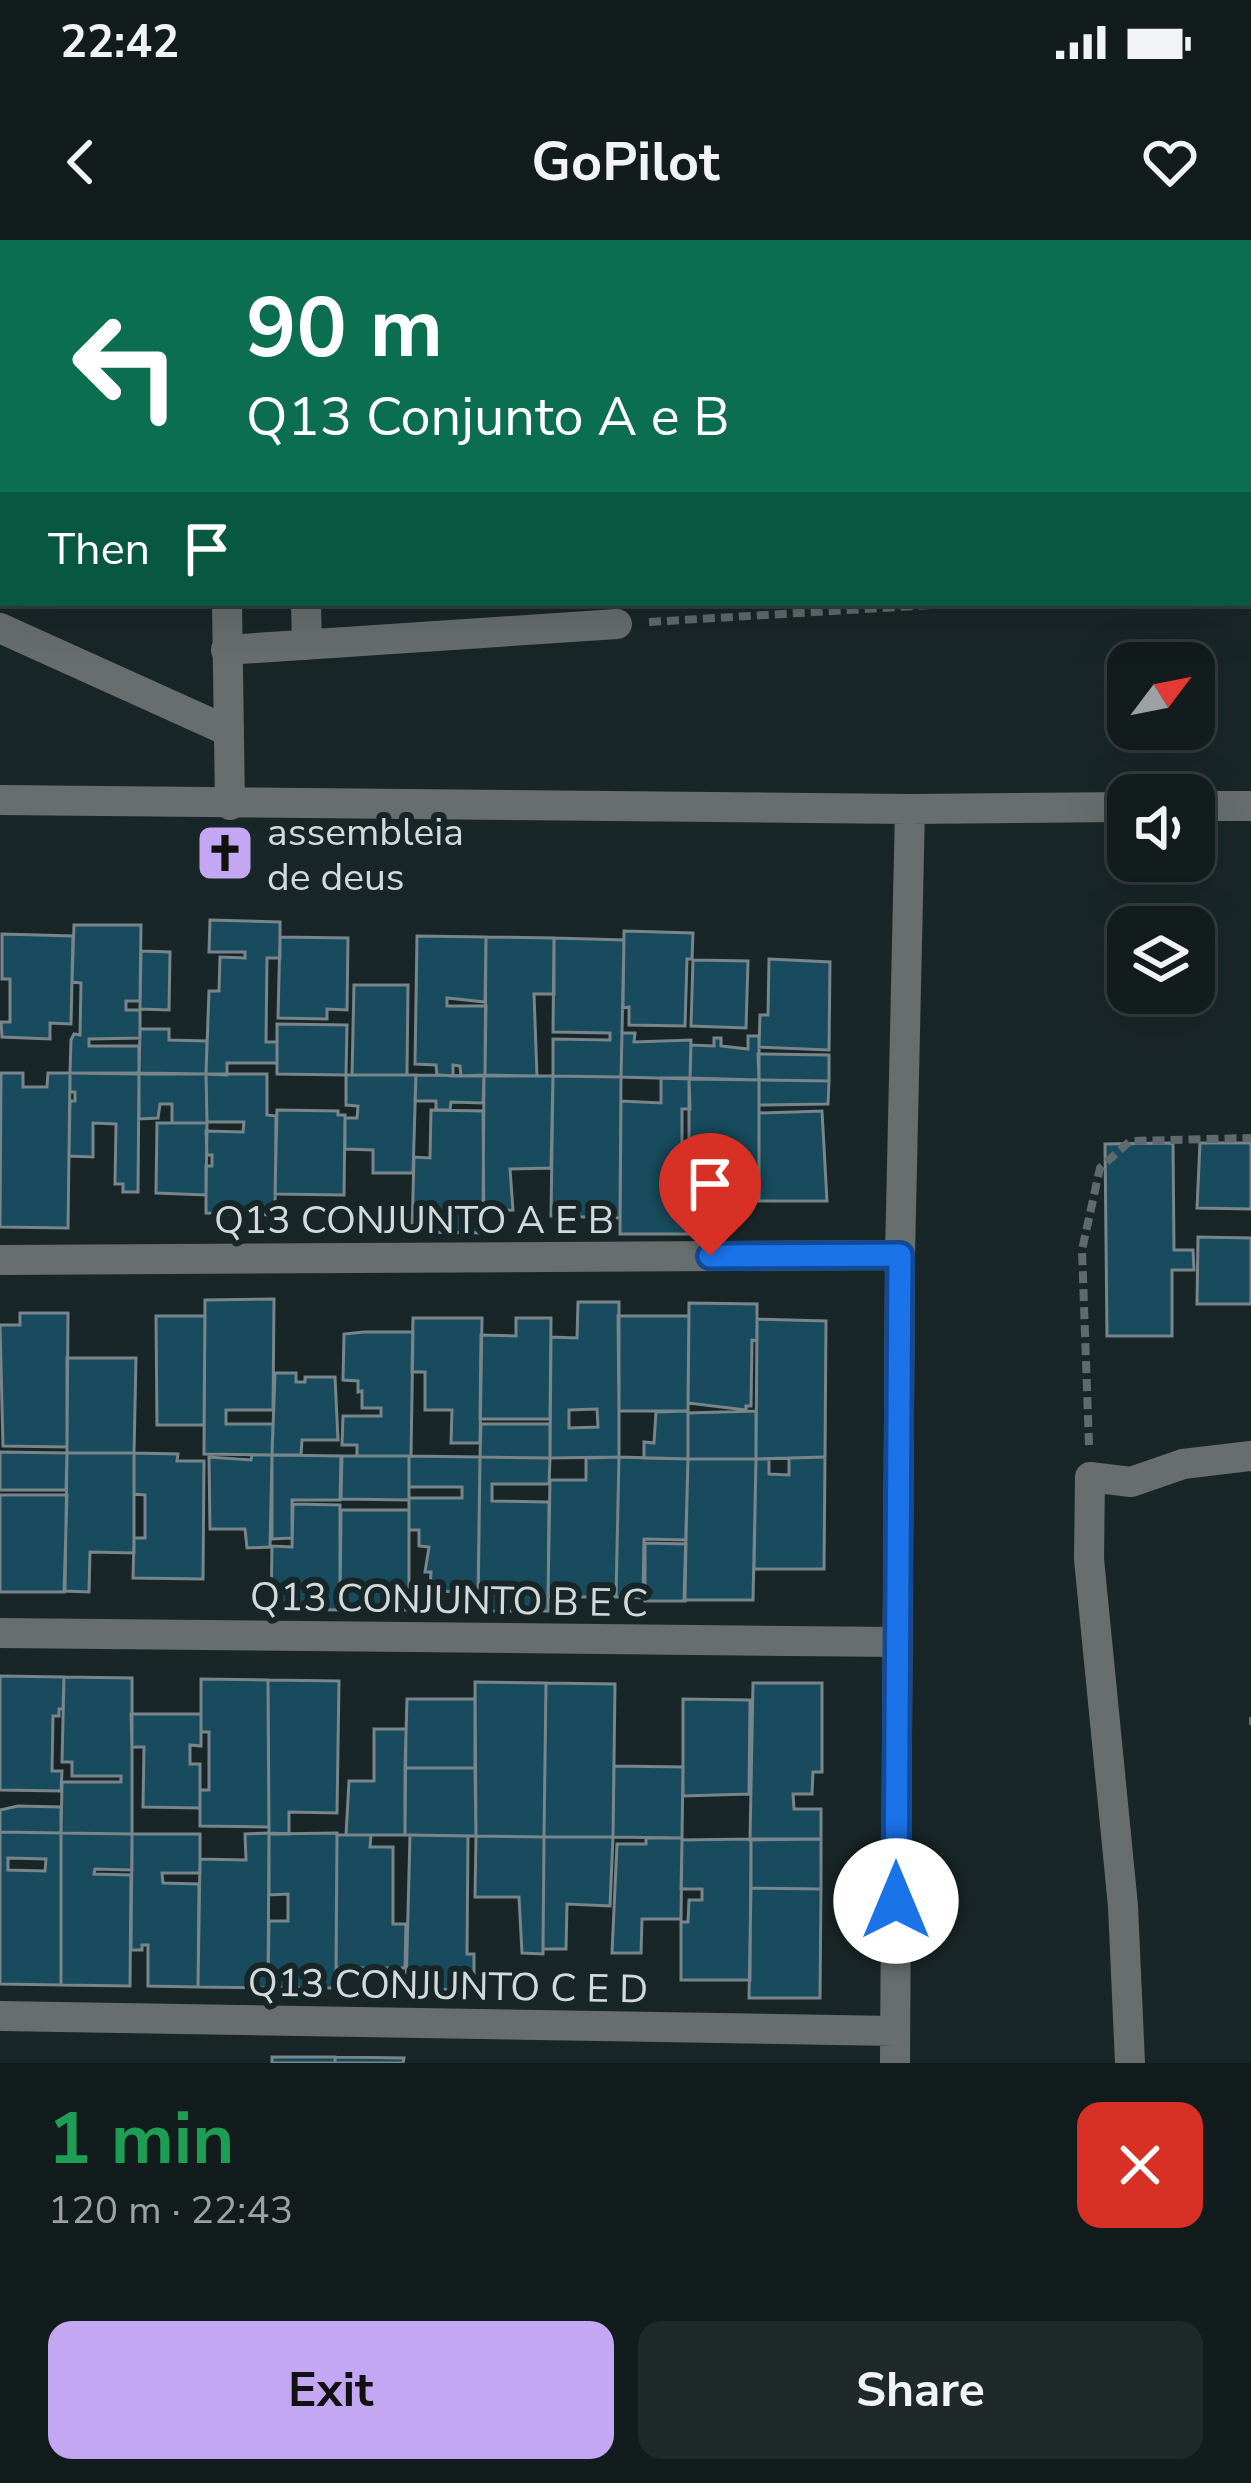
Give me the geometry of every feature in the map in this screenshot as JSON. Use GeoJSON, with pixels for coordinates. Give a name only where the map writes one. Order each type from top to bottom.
{"type":"FeatureCollection","features":[{"type":"Feature","properties":{"kind":"street"},"geometry":{"type":"LineString","coordinates":[[226,606],[230,805]]}},
{"type":"Feature","properties":{"kind":"street"},"geometry":{"type":"LineString","coordinates":[[306,606],[307,645]]}},
{"type":"Feature","properties":{"kind":"street"},"geometry":{"type":"LineString","coordinates":[[226,650],[617,624]]}},
{"type":"Feature","properties":{"kind":"street"},"geometry":{"type":"LineString","coordinates":[[0,628],[228,731]]}},
{"type":"Feature","properties":{"kind":"street"},"geometry":{"type":"LineString","coordinates":[[0,800],[1107,807]]}},
{"type":"Feature","properties":{"kind":"street"},"geometry":{"type":"LineString","coordinates":[[1215,806],[1251,806]]}},
{"type":"Feature","properties":{"kind":"street"},"geometry":{"type":"LineString","coordinates":[[895,2063],[900,1255],[910,809]]}},
{"type":"Feature","properties":{"kind":"street","name":"Q13 CONJUNTO A E B"},"geometry":{"type":"LineString","coordinates":[[0,1260],[900,1255]]}},
{"type":"Feature","properties":{"kind":"street"},"geometry":{"type":"LineString","coordinates":[[1130,2063],[1123,1906],[1089,1559],[1090,1477],[1130,1482],[1183,1464],[1251,1456]]}},
{"type":"Feature","properties":{"kind":"street","name":"Q13 CONJUNTO B E C"},"geometry":{"type":"LineString","coordinates":[[0,1634],[897,1642]]}},
{"type":"Feature","properties":{"kind":"street","name":"Q13 CONJUNTO C E D"},"geometry":{"type":"LineString","coordinates":[[0,2016],[895,2031]]}},
{"type":"Feature","properties":{"kind":"path"},"geometry":{"type":"LineString","coordinates":[[617,624],[915,606]]}},
{"type":"Feature","properties":{"kind":"path"},"geometry":{"type":"LineString","coordinates":[[1090,1477],[1082,1250],[1100,1168],[1130,1141],[1251,1138]]}},
{"type":"Feature","properties":{"kind":"building"},"geometry":{"type":"Polygon","coordinates":[[[210,920],[280,922],[280,958],[267,958],[266,1042],[277,1042],[277,1063],[227,1063],[227,1075],[206,1074],[209,991],[219,991],[220,957],[245,958],[245,952],[209,952],[210,920]]]}},
{"type":"Feature","properties":{"kind":"building"},"geometry":{"type":"Polygon","coordinates":[[[74,925],[141,925],[140,1001],[126,1001],[126,1010],[140,1010],[140,1038],[89,1039],[89,1046],[139,1046],[139,1074],[70,1073],[71,1040],[74,1034],[80,1035],[81,983],[72,982],[74,925]]]}},
{"type":"Feature","properties":{"kind":"building"},"geometry":{"type":"Polygon","coordinates":[[[624,931],[693,933],[692,959],[687,959],[685,1026],[629,1025],[629,1007],[623,1008],[624,931]]]}},
{"type":"Feature","properties":{"kind":"building"},"geometry":{"type":"Polygon","coordinates":[[[2,934],[73,936],[71,1024],[50,1023],[50,1039],[2,1037],[1,1022],[10,1022],[10,979],[2,979],[2,934]]]}},
{"type":"Feature","properties":{"kind":"building"},"geometry":{"type":"Polygon","coordinates":[[[417,936],[486,937],[485,1002],[447,998],[447,1006],[486,1006],[485,1075],[461,1076],[460,1066],[453,1065],[453,1076],[437,1075],[436,1065],[415,1064],[417,936]]]}},
{"type":"Feature","properties":{"kind":"building"},"geometry":{"type":"Polygon","coordinates":[[[280,937],[348,938],[347,1010],[327,1009],[327,1019],[278,1018],[280,937]]]}},
{"type":"Feature","properties":{"kind":"building"},"geometry":{"type":"Polygon","coordinates":[[[486,937],[554,938],[554,994],[534,994],[537,1076],[485,1075],[486,937]]]}},
{"type":"Feature","properties":{"kind":"building"},"geometry":{"type":"Polygon","coordinates":[[[554,938],[624,940],[621,1077],[553,1076],[553,1039],[610,1040],[610,1033],[553,1032],[554,938]]]}},
{"type":"Feature","properties":{"kind":"building"},"geometry":{"type":"Polygon","coordinates":[[[141,951],[170,952],[169,1010],[140,1009],[141,951]]]}},
{"type":"Feature","properties":{"kind":"building"},"geometry":{"type":"Polygon","coordinates":[[[769,959],[830,962],[829,1050],[759,1047],[760,1015],[768,1015],[769,959]]]}},
{"type":"Feature","properties":{"kind":"building"},"geometry":{"type":"Polygon","coordinates":[[[693,960],[748,961],[746,1028],[691,1026],[693,960]]]}},
{"type":"Feature","properties":{"kind":"building"},"geometry":{"type":"Polygon","coordinates":[[[354,985],[408,985],[407,1075],[352,1075],[354,985]]]}},
{"type":"Feature","properties":{"kind":"building"},"geometry":{"type":"Polygon","coordinates":[[[277,1024],[347,1025],[346,1075],[277,1074],[277,1024]]]}},
{"type":"Feature","properties":{"kind":"building"},"geometry":{"type":"Polygon","coordinates":[[[140,1029],[169,1029],[169,1040],[207,1041],[206,1074],[139,1074],[140,1029]]]}},
{"type":"Feature","properties":{"kind":"building"},"geometry":{"type":"Polygon","coordinates":[[[622,1033],[635,1033],[634,1042],[691,1040],[690,1079],[621,1077],[622,1033]]]}},
{"type":"Feature","properties":{"kind":"building"},"geometry":{"type":"Polygon","coordinates":[[[748,1036],[759,1036],[759,1080],[690,1079],[691,1045],[714,1046],[714,1038],[721,1038],[721,1046],[748,1049],[748,1036]]]}},
{"type":"Feature","properties":{"kind":"building"},"geometry":{"type":"Polygon","coordinates":[[[758,1054],[829,1055],[829,1081],[759,1080],[758,1054]]]}},
{"type":"Feature","properties":{"kind":"building"},"geometry":{"type":"Polygon","coordinates":[[[1,1073],[23,1073],[23,1087],[47,1087],[48,1073],[70,1073],[68,1228],[0,1227],[1,1073]]]}},
{"type":"Feature","properties":{"kind":"building"},"geometry":{"type":"Polygon","coordinates":[[[70,1073],[139,1073],[138,1192],[123,1192],[123,1184],[115,1184],[116,1124],[93,1123],[93,1157],[69,1156],[70,1101],[75,1101],[70,1073]]]}},
{"type":"Feature","properties":{"kind":"building"},"geometry":{"type":"Polygon","coordinates":[[[139,1073],[206,1074],[207,1123],[172,1123],[172,1104],[160,1104],[158,1118],[139,1119],[139,1073]]]}},
{"type":"Feature","properties":{"kind":"building"},"geometry":{"type":"Polygon","coordinates":[[[206,1074],[267,1074],[267,1115],[276,1116],[275,1215],[206,1213],[206,1166],[212,1166],[212,1155],[207,1155],[206,1131],[243,1132],[244,1122],[207,1122],[206,1074]]]}},
{"type":"Feature","properties":{"kind":"building"},"geometry":{"type":"Polygon","coordinates":[[[346,1075],[416,1075],[413,1173],[373,1173],[373,1150],[345,1149],[345,1118],[357,1118],[358,1106],[346,1105],[346,1075]]]}},
{"type":"Feature","properties":{"kind":"building"},"geometry":{"type":"Polygon","coordinates":[[[416,1075],[484,1076],[483,1103],[451,1102],[450,1110],[436,1110],[436,1101],[415,1101],[416,1075]]]}},
{"type":"Feature","properties":{"kind":"building"},"geometry":{"type":"Polygon","coordinates":[[[484,1076],[553,1076],[551,1168],[510,1169],[513,1210],[483,1211],[484,1076]]]}},
{"type":"Feature","properties":{"kind":"building"},"geometry":{"type":"Polygon","coordinates":[[[553,1076],[621,1077],[620,1218],[551,1216],[553,1076]]]}},
{"type":"Feature","properties":{"kind":"building"},"geometry":{"type":"Polygon","coordinates":[[[661,1078],[689,1078],[690,1109],[682,1109],[682,1181],[689,1182],[689,1234],[620,1234],[621,1101],[661,1103],[661,1078]]]}},
{"type":"Feature","properties":{"kind":"building"},"geometry":{"type":"Polygon","coordinates":[[[689,1078],[759,1080],[759,1172],[737,1172],[737,1216],[689,1216],[689,1078]]]}},
{"type":"Feature","properties":{"kind":"building"},"geometry":{"type":"Polygon","coordinates":[[[759,1080],[829,1081],[828,1104],[759,1105],[759,1080]]]}},
{"type":"Feature","properties":{"kind":"building"},"geometry":{"type":"Polygon","coordinates":[[[277,1110],[345,1115],[344,1195],[275,1194],[277,1110]]]}},
{"type":"Feature","properties":{"kind":"building"},"geometry":{"type":"Polygon","coordinates":[[[431,1110],[483,1111],[484,1233],[412,1232],[414,1157],[430,1158],[431,1110]]]}},
{"type":"Feature","properties":{"kind":"building"},"geometry":{"type":"Polygon","coordinates":[[[822,1111],[827,1201],[759,1201],[759,1113],[822,1111]]]}},
{"type":"Feature","properties":{"kind":"building"},"geometry":{"type":"Polygon","coordinates":[[[157,1123],[207,1123],[206,1195],[156,1193],[157,1123]]]}},
{"type":"Feature","properties":{"kind":"building"},"geometry":{"type":"Polygon","coordinates":[[[1173,1143],[1174,1250],[1193,1250],[1194,1270],[1172,1270],[1172,1336],[1107,1336],[1105,1144],[1173,1143]]]}},
{"type":"Feature","properties":{"kind":"building"},"geometry":{"type":"Polygon","coordinates":[[[1200,1143],[1251,1143],[1251,1209],[1197,1208],[1200,1143]]]}},
{"type":"Feature","properties":{"kind":"building"},"geometry":{"type":"Polygon","coordinates":[[[1198,1237],[1251,1238],[1251,1304],[1197,1304],[1198,1237]]]}},
{"type":"Feature","properties":{"kind":"building"},"geometry":{"type":"Polygon","coordinates":[[[274,1299],[273,1410],[226,1410],[226,1424],[273,1424],[272,1455],[204,1454],[205,1300],[274,1299]]]}},
{"type":"Feature","properties":{"kind":"building"},"geometry":{"type":"Polygon","coordinates":[[[578,1302],[619,1302],[619,1457],[550,1458],[551,1337],[577,1338],[578,1302]],[[597,1409],[569,1410],[569,1428],[598,1427],[597,1409]]]}},
{"type":"Feature","properties":{"kind":"building"},"geometry":{"type":"Polygon","coordinates":[[[689,1303],[757,1304],[751,1406],[746,1410],[688,1403],[689,1303]]]}},
{"type":"Feature","properties":{"kind":"building"},"geometry":{"type":"Polygon","coordinates":[[[20,1313],[68,1313],[67,1447],[3,1446],[0,1325],[20,1325],[20,1313]]]}},
{"type":"Feature","properties":{"kind":"building"},"geometry":{"type":"Polygon","coordinates":[[[156,1316],[205,1316],[204,1425],[157,1425],[156,1316]]]}},
{"type":"Feature","properties":{"kind":"building"},"geometry":{"type":"Polygon","coordinates":[[[618,1316],[689,1316],[688,1411],[619,1411],[618,1316]]]}},
{"type":"Feature","properties":{"kind":"building"},"geometry":{"type":"Polygon","coordinates":[[[413,1318],[482,1318],[480,1443],[451,1443],[452,1410],[425,1410],[425,1372],[412,1372],[413,1318]]]}},
{"type":"Feature","properties":{"kind":"building"},"geometry":{"type":"Polygon","coordinates":[[[516,1318],[551,1318],[550,1419],[480,1419],[481,1335],[516,1336],[516,1318]]]}},
{"type":"Feature","properties":{"kind":"building"},"geometry":{"type":"Polygon","coordinates":[[[757,1319],[826,1321],[825,1457],[756,1459],[757,1319]]]}},
{"type":"Feature","properties":{"kind":"building"},"geometry":{"type":"Polygon","coordinates":[[[413,1332],[411,1456],[357,1456],[357,1445],[342,1445],[343,1416],[381,1416],[381,1408],[362,1408],[358,1381],[343,1380],[344,1334],[413,1332]]]}},
{"type":"Feature","properties":{"kind":"building"},"geometry":{"type":"Polygon","coordinates":[[[67,1358],[136,1358],[134,1453],[67,1453],[67,1358]]]}},
{"type":"Feature","properties":{"kind":"building"},"geometry":{"type":"Polygon","coordinates":[[[275,1373],[296,1373],[296,1382],[305,1382],[305,1377],[335,1377],[338,1440],[302,1440],[301,1455],[272,1455],[275,1373]]]}},
{"type":"Feature","properties":{"kind":"building"},"geometry":{"type":"Polygon","coordinates":[[[688,1411],[688,1459],[644,1458],[644,1442],[654,1443],[656,1412],[688,1411]]]}},
{"type":"Feature","properties":{"kind":"building"},"geometry":{"type":"Polygon","coordinates":[[[756,1411],[756,1459],[688,1459],[688,1413],[756,1411]]]}},
{"type":"Feature","properties":{"kind":"building"},"geometry":{"type":"Polygon","coordinates":[[[481,1424],[550,1424],[550,1458],[480,1457],[481,1424]]]}},
{"type":"Feature","properties":{"kind":"building"},"geometry":{"type":"Polygon","coordinates":[[[0,1452],[67,1453],[66,1490],[0,1490],[0,1452]]]}},
{"type":"Feature","properties":{"kind":"building"},"geometry":{"type":"Polygon","coordinates":[[[67,1453],[134,1453],[134,1553],[90,1552],[89,1592],[65,1591],[67,1453]]]}},
{"type":"Feature","properties":{"kind":"building"},"geometry":{"type":"Polygon","coordinates":[[[134,1453],[178,1454],[177,1461],[204,1461],[203,1579],[133,1578],[134,1538],[145,1538],[145,1495],[134,1494],[134,1453]]]}},
{"type":"Feature","properties":{"kind":"building"},"geometry":{"type":"Polygon","coordinates":[[[252,1455],[272,1455],[270,1547],[247,1548],[245,1529],[210,1529],[209,1457],[251,1460],[252,1455]]]}},
{"type":"Feature","properties":{"kind":"building"},"geometry":{"type":"Polygon","coordinates":[[[272,1455],[341,1456],[340,1500],[292,1500],[292,1538],[272,1539],[272,1455]]]}},
{"type":"Feature","properties":{"kind":"building"},"geometry":{"type":"Polygon","coordinates":[[[342,1456],[409,1456],[409,1500],[341,1499],[342,1456]]]}},
{"type":"Feature","properties":{"kind":"building"},"geometry":{"type":"Polygon","coordinates":[[[409,1456],[480,1457],[478,1594],[430,1590],[431,1572],[425,1572],[429,1547],[419,1546],[419,1530],[409,1530],[409,1498],[462,1498],[462,1487],[409,1487],[409,1456]]]}},
{"type":"Feature","properties":{"kind":"building"},"geometry":{"type":"Polygon","coordinates":[[[480,1457],[550,1458],[549,1484],[492,1484],[492,1501],[549,1502],[548,1611],[478,1611],[480,1457]]]}},
{"type":"Feature","properties":{"kind":"building"},"geometry":{"type":"Polygon","coordinates":[[[619,1457],[688,1459],[686,1540],[644,1539],[643,1598],[616,1597],[619,1457]]]}},
{"type":"Feature","properties":{"kind":"building"},"geometry":{"type":"Polygon","coordinates":[[[619,1457],[616,1597],[548,1597],[550,1480],[586,1480],[586,1458],[619,1457]]]}},
{"type":"Feature","properties":{"kind":"building"},"geometry":{"type":"Polygon","coordinates":[[[825,1457],[824,1569],[754,1569],[756,1459],[769,1459],[769,1474],[789,1475],[789,1458],[825,1457]]]}},
{"type":"Feature","properties":{"kind":"building"},"geometry":{"type":"Polygon","coordinates":[[[688,1459],[756,1459],[753,1600],[684,1600],[688,1459]]]}},
{"type":"Feature","properties":{"kind":"building"},"geometry":{"type":"Polygon","coordinates":[[[0,1495],[67,1495],[64,1592],[0,1592],[0,1495]]]}},
{"type":"Feature","properties":{"kind":"building"},"geometry":{"type":"Polygon","coordinates":[[[293,1504],[340,1505],[340,1610],[271,1609],[272,1546],[292,1547],[293,1504]]]}},
{"type":"Feature","properties":{"kind":"building"},"geometry":{"type":"Polygon","coordinates":[[[341,1510],[409,1510],[409,1610],[340,1610],[341,1510]]]}},
{"type":"Feature","properties":{"kind":"building"},"geometry":{"type":"Polygon","coordinates":[[[645,1543],[686,1544],[685,1601],[645,1601],[645,1543]]]}},
{"type":"Feature","properties":{"kind":"building"},"geometry":{"type":"Polygon","coordinates":[[[0,1676],[64,1677],[63,1709],[53,1716],[52,1771],[62,1771],[61,1791],[0,1790],[0,1676]]]}},
{"type":"Feature","properties":{"kind":"building"},"geometry":{"type":"Polygon","coordinates":[[[64,1677],[132,1678],[132,1834],[61,1833],[62,1782],[121,1782],[121,1776],[72,1776],[72,1762],[62,1762],[64,1677]]]}},
{"type":"Feature","properties":{"kind":"building"},"geometry":{"type":"Polygon","coordinates":[[[201,1679],[268,1680],[269,1827],[200,1826],[200,1790],[209,1790],[209,1732],[201,1732],[201,1679]]]}},
{"type":"Feature","properties":{"kind":"building"},"geometry":{"type":"Polygon","coordinates":[[[268,1680],[339,1681],[337,1813],[289,1812],[289,1834],[269,1833],[268,1680]]]}},
{"type":"Feature","properties":{"kind":"building"},"geometry":{"type":"Polygon","coordinates":[[[475,1682],[546,1683],[544,1837],[476,1836],[475,1682]]]}},
{"type":"Feature","properties":{"kind":"building"},"geometry":{"type":"Polygon","coordinates":[[[546,1683],[615,1684],[613,1837],[544,1837],[546,1683]]]}},
{"type":"Feature","properties":{"kind":"building"},"geometry":{"type":"Polygon","coordinates":[[[753,1683],[822,1683],[822,1772],[813,1772],[812,1794],[793,1794],[794,1809],[821,1809],[821,1839],[750,1840],[753,1683]]]}},
{"type":"Feature","properties":{"kind":"building"},"geometry":{"type":"Polygon","coordinates":[[[407,1699],[475,1699],[475,1768],[405,1768],[407,1699]]]}},
{"type":"Feature","properties":{"kind":"building"},"geometry":{"type":"Polygon","coordinates":[[[683,1699],[750,1700],[749,1794],[683,1796],[683,1699]]]}},
{"type":"Feature","properties":{"kind":"building"},"geometry":{"type":"Polygon","coordinates":[[[131,1714],[201,1714],[201,1746],[190,1745],[190,1764],[200,1764],[200,1808],[143,1807],[144,1747],[132,1747],[131,1714]]]}},
{"type":"Feature","properties":{"kind":"building"},"geometry":{"type":"Polygon","coordinates":[[[374,1729],[406,1729],[405,1835],[346,1835],[349,1781],[374,1781],[374,1729]]]}},
{"type":"Feature","properties":{"kind":"building"},"geometry":{"type":"Polygon","coordinates":[[[614,1766],[683,1767],[682,1838],[613,1837],[614,1766]]]}},
{"type":"Feature","properties":{"kind":"building"},"geometry":{"type":"Polygon","coordinates":[[[405,1768],[475,1768],[476,1836],[405,1835],[405,1768]]]}},
{"type":"Feature","properties":{"kind":"building"},"geometry":{"type":"Polygon","coordinates":[[[61,1807],[61,1833],[0,1832],[0,1810],[61,1807]]]}},
{"type":"Feature","properties":{"kind":"building"},"geometry":{"type":"Polygon","coordinates":[[[0,1832],[61,1833],[61,1985],[0,1984],[0,1832]],[[8,1858],[8,1870],[45,1871],[46,1859],[8,1858]]]}},
{"type":"Feature","properties":{"kind":"building"},"geometry":{"type":"Polygon","coordinates":[[[61,1833],[132,1834],[132,1870],[95,1869],[94,1874],[131,1875],[130,1986],[61,1985],[61,1833]]]}},
{"type":"Feature","properties":{"kind":"building"},"geometry":{"type":"Polygon","coordinates":[[[269,1833],[268,1988],[198,1987],[200,1859],[246,1860],[245,1834],[269,1833]]]}},
{"type":"Feature","properties":{"kind":"building"},"geometry":{"type":"Polygon","coordinates":[[[337,1833],[336,1988],[268,1988],[269,1921],[288,1921],[288,1894],[269,1895],[269,1834],[337,1833]]]}},
{"type":"Feature","properties":{"kind":"building"},"geometry":{"type":"Polygon","coordinates":[[[132,1834],[200,1834],[200,1873],[162,1873],[163,1883],[199,1884],[198,1987],[148,1986],[148,1945],[131,1950],[132,1834]]]}},
{"type":"Feature","properties":{"kind":"building"},"geometry":{"type":"Polygon","coordinates":[[[337,1835],[371,1835],[370,1847],[393,1847],[393,1924],[406,1924],[405,1968],[336,1968],[337,1835]]]}},
{"type":"Feature","properties":{"kind":"building"},"geometry":{"type":"Polygon","coordinates":[[[410,1835],[468,1836],[467,1954],[474,1954],[474,1990],[406,1989],[410,1835]]]}},
{"type":"Feature","properties":{"kind":"building"},"geometry":{"type":"Polygon","coordinates":[[[476,1836],[544,1837],[543,1954],[522,1953],[519,1897],[475,1897],[476,1836]]]}},
{"type":"Feature","properties":{"kind":"building"},"geometry":{"type":"Polygon","coordinates":[[[544,1837],[613,1837],[610,1906],[567,1904],[566,1949],[543,1949],[544,1837]]]}},
{"type":"Feature","properties":{"kind":"building"},"geometry":{"type":"Polygon","coordinates":[[[646,1838],[682,1838],[681,1919],[642,1919],[641,1953],[612,1953],[617,1844],[646,1844],[646,1838]]]}},
{"type":"Feature","properties":{"kind":"building"},"geometry":{"type":"Polygon","coordinates":[[[751,1839],[750,1980],[681,1980],[681,1922],[688,1922],[689,1900],[702,1900],[702,1889],[681,1889],[682,1840],[751,1839]]]}},
{"type":"Feature","properties":{"kind":"building"},"geometry":{"type":"Polygon","coordinates":[[[751,1839],[821,1839],[821,1889],[751,1888],[751,1839]]]}},
{"type":"Feature","properties":{"kind":"building"},"geometry":{"type":"Polygon","coordinates":[[[751,1888],[821,1889],[820,1998],[749,1998],[751,1888]]]}},
{"type":"Feature","properties":{"kind":"building"},"geometry":{"type":"Polygon","coordinates":[[[272,2057],[335,2057],[335,2063],[272,2063],[272,2057]]]}},
{"type":"Feature","properties":{"kind":"building"},"geometry":{"type":"Polygon","coordinates":[[[335,2057],[404,2058],[403,2063],[335,2063],[335,2057]]]}},
{"type":"Feature","properties":{"kind":"place","name":"assembleia de deus"},"geometry":{"type":"Point","coordinates":[225,853]}},
{"type":"Feature","properties":{"kind":"route"},"geometry":{"type":"LineString","coordinates":[[710,1256],[900,1255],[896,1901]]}}]}
